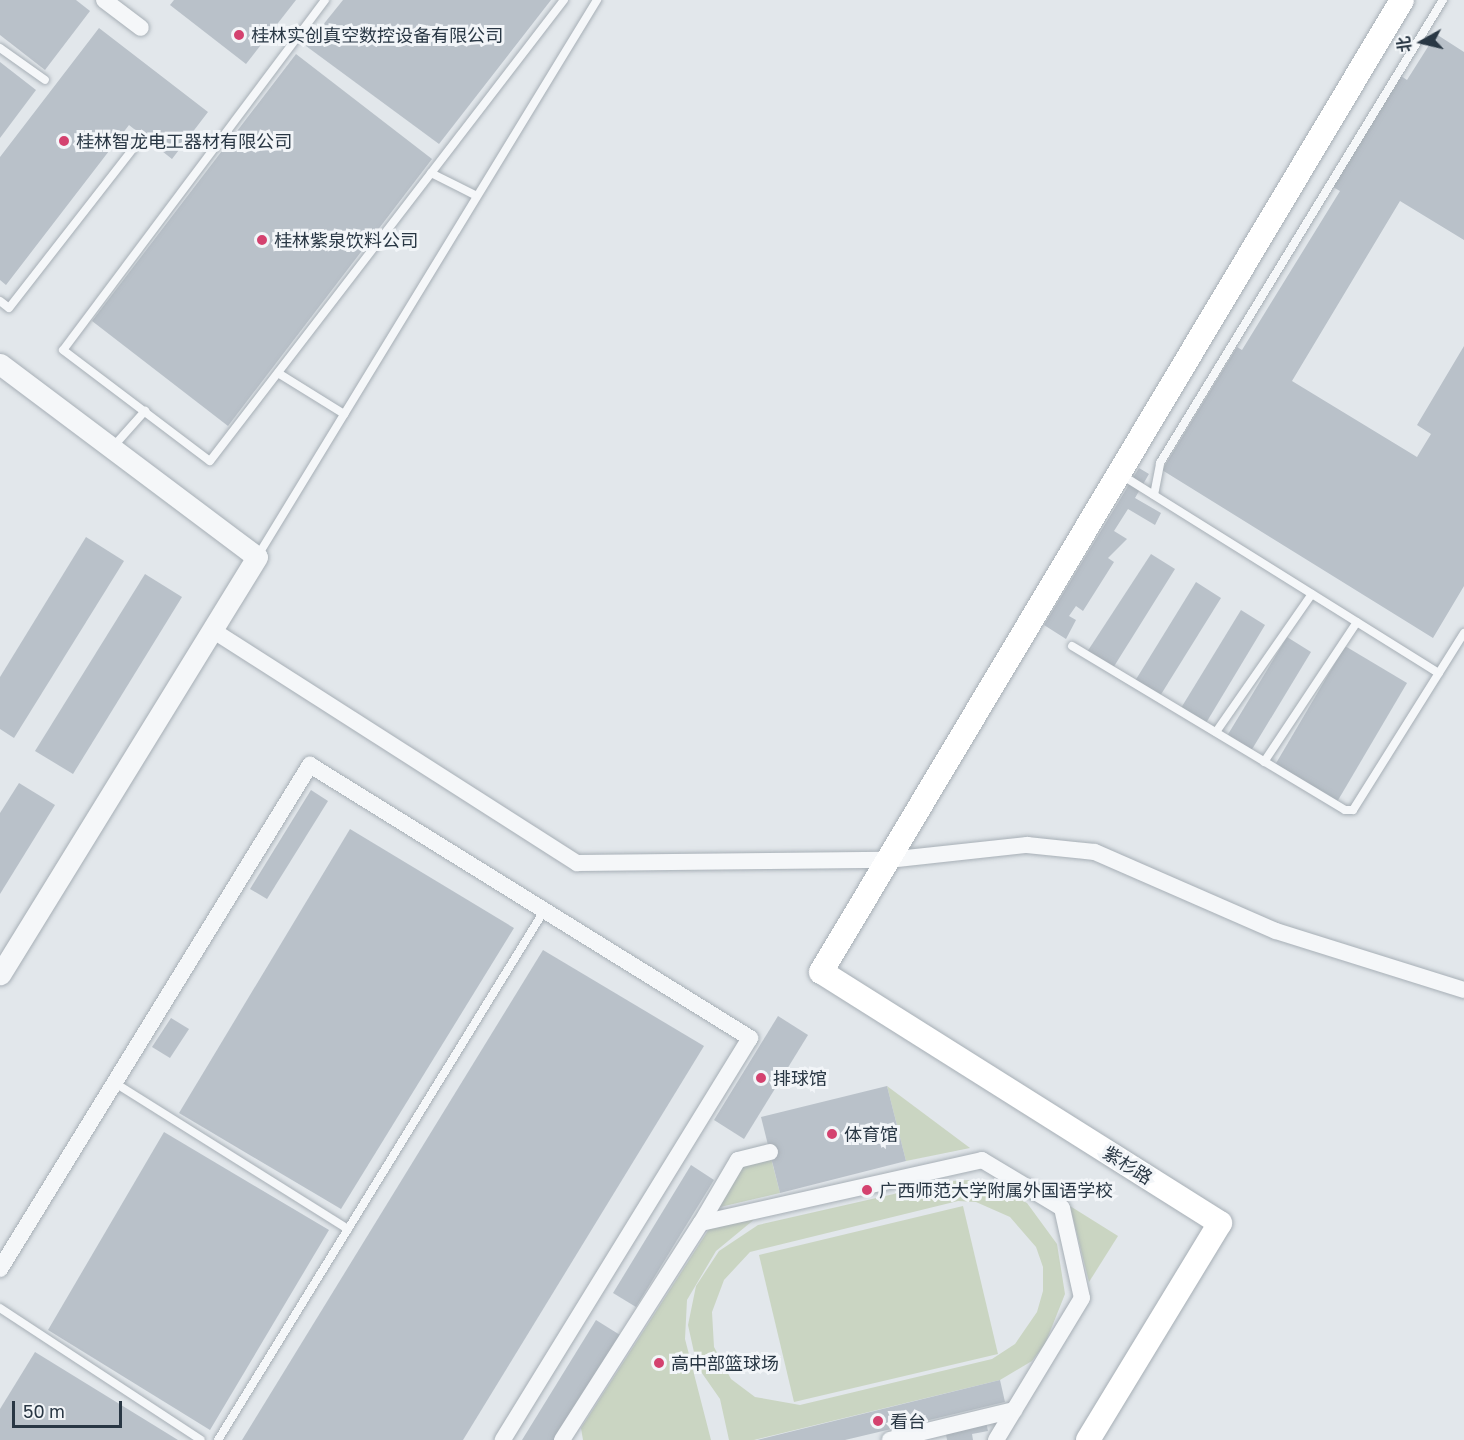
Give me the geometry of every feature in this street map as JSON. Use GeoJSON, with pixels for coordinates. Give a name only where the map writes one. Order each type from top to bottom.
{"type":"FeatureCollection","features":[{"type":"Feature","properties":{"kind":"main road"},"geometry":{"type":"LineString","coordinates":[[888,860],[1402,0]]}},
{"type":"Feature","properties":{"kind":"main road","name":"紫杉路"},"geometry":{"type":"LineString","coordinates":[[888,860],[821,972],[1220,1223],[1088,1440]]}},
{"type":"Feature","properties":{"kind":"street"},"geometry":{"type":"LineString","coordinates":[[104,0],[141,28]]}},
{"type":"Feature","properties":{"kind":"street"},"geometry":{"type":"LineString","coordinates":[[0,364],[257,557],[214,631],[0,974]]}},
{"type":"Feature","properties":{"kind":"street"},"geometry":{"type":"LineString","coordinates":[[214,631],[577,863],[888,860],[1028,845],[1095,852],[1276,931],[1464,990]]}},
{"type":"Feature","properties":{"kind":"street"},"geometry":{"type":"LineString","coordinates":[[0,1269],[310,765],[750,1038],[503,1440]]}},
{"type":"Feature","properties":{"kind":"street"},"geometry":{"type":"LineString","coordinates":[[562,1440],[701,1223],[738,1160],[770,1152]]}},
{"type":"Feature","properties":{"kind":"street"},"geometry":{"type":"LineString","coordinates":[[701,1223],[982,1160],[1062,1208],[1082,1298],[996,1440]]}},
{"type":"Feature","properties":{"kind":"street"},"geometry":{"type":"LineString","coordinates":[[890,1440],[929,1435],[1014,1410]]}},
{"type":"Feature","properties":{"kind":"lane"},"geometry":{"type":"LineString","coordinates":[[326,0],[63,350],[210,461],[564,0]]}},
{"type":"Feature","properties":{"kind":"lane"},"geometry":{"type":"LineString","coordinates":[[257,557],[597,0]]}},
{"type":"Feature","properties":{"kind":"lane"},"geometry":{"type":"LineString","coordinates":[[1154,495],[1160,463],[1443,0]]}},
{"type":"Feature","properties":{"kind":"lane"},"geometry":{"type":"LineString","coordinates":[[0,48],[45,80]]}},
{"type":"Feature","properties":{"kind":"lane"},"geometry":{"type":"LineString","coordinates":[[0,301],[9,308],[134,148]]}},
{"type":"Feature","properties":{"kind":"lane"},"geometry":{"type":"LineString","coordinates":[[431,173],[477,196]]}},
{"type":"Feature","properties":{"kind":"lane"},"geometry":{"type":"LineString","coordinates":[[278,373],[344,414]]}},
{"type":"Feature","properties":{"kind":"lane"},"geometry":{"type":"LineString","coordinates":[[111,448],[145,411]]}},
{"type":"Feature","properties":{"kind":"lane"},"geometry":{"type":"LineString","coordinates":[[1119,474],[1439,673]]}},
{"type":"Feature","properties":{"kind":"lane"},"geometry":{"type":"LineString","coordinates":[[1216,732],[1312,594]]}},
{"type":"Feature","properties":{"kind":"lane"},"geometry":{"type":"LineString","coordinates":[[1264,762],[1357,622]]}},
{"type":"Feature","properties":{"kind":"lane"},"geometry":{"type":"LineString","coordinates":[[1072,646],[1345,810],[1353,810],[1464,633]]}},
{"type":"Feature","properties":{"kind":"lane"},"geometry":{"type":"LineString","coordinates":[[218,1440],[544,911]]}},
{"type":"Feature","properties":{"kind":"lane"},"geometry":{"type":"LineString","coordinates":[[115,1083],[348,1229]]}},
{"type":"Feature","properties":{"kind":"lane"},"geometry":{"type":"LineString","coordinates":[[0,1308],[201,1440]]}},
{"type":"Feature","properties":{"kind":"green space"},"geometry":{"type":"Polygon","coordinates":[[[887,1086],[970,1148],[906,1161],[887,1086]]]}},
{"type":"Feature","properties":{"kind":"green space"},"geometry":{"type":"Polygon","coordinates":[[[771,1158],[780,1193],[716,1208],[740,1166],[771,1158]]]}},
{"type":"Feature","properties":{"kind":"green space"},"geometry":{"type":"Polygon","coordinates":[[[951,1181],[986,1181],[1027,1203],[1057,1244],[1065,1294],[1045,1344],[1032,1361],[1000,1380],[754,1440],[729,1440],[720,1399],[697,1366],[688,1325],[696,1286],[719,1251],[758,1225],[951,1181]],[[958,1201],[750,1252],[724,1280],[712,1312],[714,1347],[731,1379],[755,1397],[800,1405],[992,1359],[1015,1344],[1037,1312],[1043,1291],[1043,1267],[1036,1247],[1010,1217],[976,1202],[958,1201]]]}},
{"type":"Feature","properties":{"kind":"green space"},"geometry":{"type":"Polygon","coordinates":[[[963,1206],[998,1354],[794,1402],[759,1255],[963,1206]]]}},
{"type":"Feature","properties":{"kind":"green space"},"geometry":{"type":"Polygon","coordinates":[[[1070,1206],[1118,1236],[1089,1282],[1070,1206]]]}},
{"type":"Feature","properties":{"kind":"green space","name":"高中部篮球场"},"geometry":{"type":"Polygon","coordinates":[[[756,1218],[716,1251],[687,1300],[685,1339],[711,1440],[583,1440],[581,1428],[709,1229],[756,1218]]]}},
{"type":"Feature","properties":{"kind":"building"},"geometry":{"type":"Polygon","coordinates":[[[0,0],[76,0],[90,11],[45,70],[0,35],[0,0]]]}},
{"type":"Feature","properties":{"kind":"building","name":"桂林实创真空数控设备有限公司"},"geometry":{"type":"Polygon","coordinates":[[[174,0],[296,0],[246,64],[170,5],[174,0]]]}},
{"type":"Feature","properties":{"kind":"building"},"geometry":{"type":"Polygon","coordinates":[[[343,0],[551,0],[439,144],[306,46],[343,0]]]}},
{"type":"Feature","properties":{"kind":"building","name":"桂林智龙电工器材有限公司"},"geometry":{"type":"Polygon","coordinates":[[[99,28],[208,112],[172,159],[129,125],[6,285],[0,280],[0,157],[99,28]]]}},
{"type":"Feature","properties":{"kind":"building"},"geometry":{"type":"Polygon","coordinates":[[[1436,34],[1464,52],[1464,240],[1400,201],[1292,381],[1417,457],[1431,434],[1417,425],[1464,346],[1464,586],[1433,638],[1162,470],[1237,347],[1242,350],[1340,191],[1333,187],[1401,76],[1407,80],[1436,34]]]}},
{"type":"Feature","properties":{"kind":"building","name":"桂林紫泉饮料公司"},"geometry":{"type":"Polygon","coordinates":[[[296,54],[432,159],[228,426],[92,321],[296,54]]]}},
{"type":"Feature","properties":{"kind":"building"},"geometry":{"type":"Polygon","coordinates":[[[0,62],[36,90],[0,138],[0,62]]]}},
{"type":"Feature","properties":{"kind":"building"},"geometry":{"type":"Polygon","coordinates":[[[1139,468],[1149,474],[1135,498],[1161,513],[1155,525],[1128,509],[1114,531],[1127,539],[1108,558],[1114,562],[1083,611],[1076,606],[1069,616],[1076,620],[1066,639],[1044,625],[1139,468]]]}},
{"type":"Feature","properties":{"kind":"building"},"geometry":{"type":"Polygon","coordinates":[[[86,537],[124,561],[14,738],[0,729],[0,677],[86,537]]]}},
{"type":"Feature","properties":{"kind":"building"},"geometry":{"type":"Polygon","coordinates":[[[1151,554],[1175,569],[1113,668],[1087,652],[1151,554]]]}},
{"type":"Feature","properties":{"kind":"building"},"geometry":{"type":"Polygon","coordinates":[[[145,574],[182,597],[73,774],[35,751],[145,574]]]}},
{"type":"Feature","properties":{"kind":"building"},"geometry":{"type":"Polygon","coordinates":[[[1196,582],[1221,598],[1160,696],[1135,681],[1196,582]]]}},
{"type":"Feature","properties":{"kind":"building"},"geometry":{"type":"Polygon","coordinates":[[[1241,610],[1265,625],[1206,723],[1181,708],[1241,610]]]}},
{"type":"Feature","properties":{"kind":"building"},"geometry":{"type":"Polygon","coordinates":[[[1287,637],[1311,652],[1251,751],[1227,736],[1287,637]]]}},
{"type":"Feature","properties":{"kind":"building"},"geometry":{"type":"Polygon","coordinates":[[[1345,646],[1407,683],[1337,802],[1275,765],[1345,646]]]}},
{"type":"Feature","properties":{"kind":"building"},"geometry":{"type":"Polygon","coordinates":[[[19,783],[55,805],[0,894],[0,813],[19,783]]]}},
{"type":"Feature","properties":{"kind":"building"},"geometry":{"type":"Polygon","coordinates":[[[311,790],[328,801],[267,899],[250,889],[311,790]]]}},
{"type":"Feature","properties":{"kind":"building"},"geometry":{"type":"Polygon","coordinates":[[[350,829],[514,928],[341,1209],[179,1113],[350,829]]]}},
{"type":"Feature","properties":{"kind":"building"},"geometry":{"type":"Polygon","coordinates":[[[543,950],[704,1046],[463,1440],[242,1440],[543,950]]]}},
{"type":"Feature","properties":{"kind":"building","name":"排球馆"},"geometry":{"type":"Polygon","coordinates":[[[778,1016],[808,1035],[744,1139],[714,1120],[778,1016]]]}},
{"type":"Feature","properties":{"kind":"building"},"geometry":{"type":"Polygon","coordinates":[[[171,1018],[189,1029],[170,1058],[152,1047],[171,1018]]]}},
{"type":"Feature","properties":{"kind":"building","name":"体育馆"},"geometry":{"type":"Polygon","coordinates":[[[887,1086],[906,1161],[780,1193],[761,1117],[887,1086]]]}},
{"type":"Feature","properties":{"kind":"building"},"geometry":{"type":"Polygon","coordinates":[[[164,1132],[329,1230],[210,1430],[48,1330],[164,1132]]]}},
{"type":"Feature","properties":{"kind":"building"},"geometry":{"type":"Polygon","coordinates":[[[691,1165],[714,1180],[636,1307],[613,1293],[691,1165]]]}},
{"type":"Feature","properties":{"kind":"building"},"geometry":{"type":"Polygon","coordinates":[[[596,1320],[620,1335],[555,1440],[522,1440],[596,1320]]]}},
{"type":"Feature","properties":{"kind":"building"},"geometry":{"type":"Polygon","coordinates":[[[35,1352],[178,1440],[0,1440],[0,1409],[35,1352]]]}},
{"type":"Feature","properties":{"kind":"building","name":"看台"},"geometry":{"type":"Polygon","coordinates":[[[1000,1380],[1005,1402],[845,1440],[757,1440],[1000,1380]]]}},
{"type":"Feature","properties":{"kind":"building"},"geometry":{"type":"Polygon","coordinates":[[[986,1422],[988,1431],[972,1434],[973,1440],[947,1440],[945,1429],[986,1422]]]}},
{"type":"Feature","properties":{"kind":"place","name":"桂林实创真空数控设备有限公司"},"geometry":{"type":"Point","coordinates":[239,35]}},
{"type":"Feature","properties":{"kind":"place","name":"桂林智龙电工器材有限公司"},"geometry":{"type":"Point","coordinates":[64,141]}},
{"type":"Feature","properties":{"kind":"place","name":"桂林紫泉饮料公司"},"geometry":{"type":"Point","coordinates":[262,240]}},
{"type":"Feature","properties":{"kind":"place","name":"排球馆"},"geometry":{"type":"Point","coordinates":[761,1078]}},
{"type":"Feature","properties":{"kind":"place","name":"体育馆"},"geometry":{"type":"Point","coordinates":[832,1134]}},
{"type":"Feature","properties":{"kind":"place","name":"广西师范大学附属外国语学校"},"geometry":{"type":"Point","coordinates":[867,1190]}},
{"type":"Feature","properties":{"kind":"place","name":"高中部篮球场"},"geometry":{"type":"Point","coordinates":[659,1363]}},
{"type":"Feature","properties":{"kind":"place","name":"看台"},"geometry":{"type":"Point","coordinates":[878,1421]}}]}
